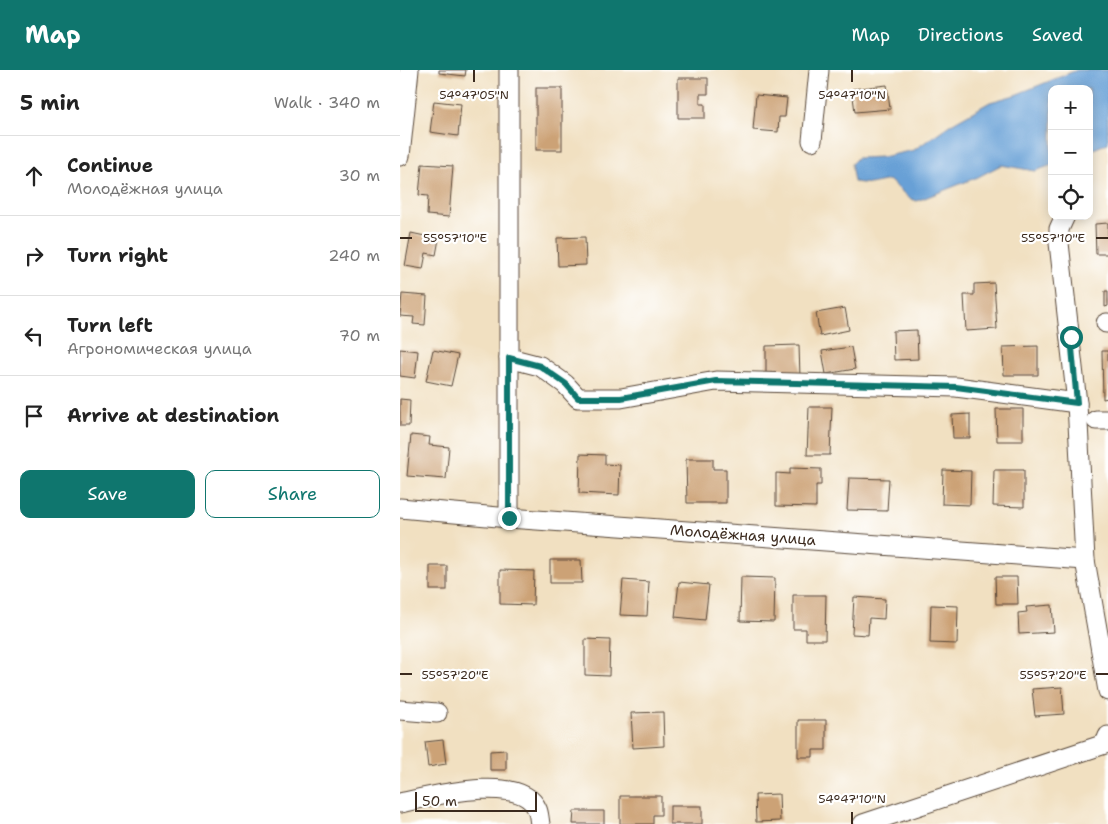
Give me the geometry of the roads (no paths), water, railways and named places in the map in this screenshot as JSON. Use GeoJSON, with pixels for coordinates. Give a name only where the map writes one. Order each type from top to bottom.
{"type":"FeatureCollection","features":[{"type":"Feature","properties":{"kind":"street"},"geometry":{"type":"LineString","coordinates":[[400,156],[409,70]]}},
{"type":"Feature","properties":{"kind":"street"},"geometry":{"type":"LineString","coordinates":[[509,70],[509,518]]}},
{"type":"Feature","properties":{"kind":"street"},"geometry":{"type":"LineString","coordinates":[[812,141],[819,70]]}},
{"type":"Feature","properties":{"kind":"street"},"geometry":{"type":"LineString","coordinates":[[1063,220],[1059,229],[1059,243],[1077,403],[1085,560],[1100,600],[1108,691]]}},
{"type":"Feature","properties":{"kind":"street"},"geometry":{"type":"LineString","coordinates":[[509,358],[540,366],[566,384],[578,398],[621,398],[716,381],[956,387],[1077,403]]}},
{"type":"Feature","properties":{"kind":"street","name":"Молодёжная улица"},"geometry":{"type":"LineString","coordinates":[[400,508],[509,518],[1085,560]]}},
{"type":"Feature","properties":{"kind":"street"},"geometry":{"type":"LineString","coordinates":[[400,710],[437,713]]}},
{"type":"Feature","properties":{"kind":"street"},"geometry":{"type":"LineString","coordinates":[[862,824],[1107,742]]}},
{"type":"Feature","properties":{"kind":"street"},"geometry":{"type":"LineString","coordinates":[[400,804],[457,791],[491,788],[523,795],[536,807],[540,824]]}},
{"type":"Feature","properties":{"kind":"water"},"geometry":{"type":"Polygon","coordinates":[[[1077,70],[1108,70],[1108,143],[1093,149],[1093,85],[1048,85],[1048,166],[1035,171],[1001,165],[978,177],[917,201],[909,198],[889,180],[870,184],[854,182],[851,164],[857,158],[882,157],[914,150],[951,124],[990,102],[1015,95],[1077,70]]]}}]}
